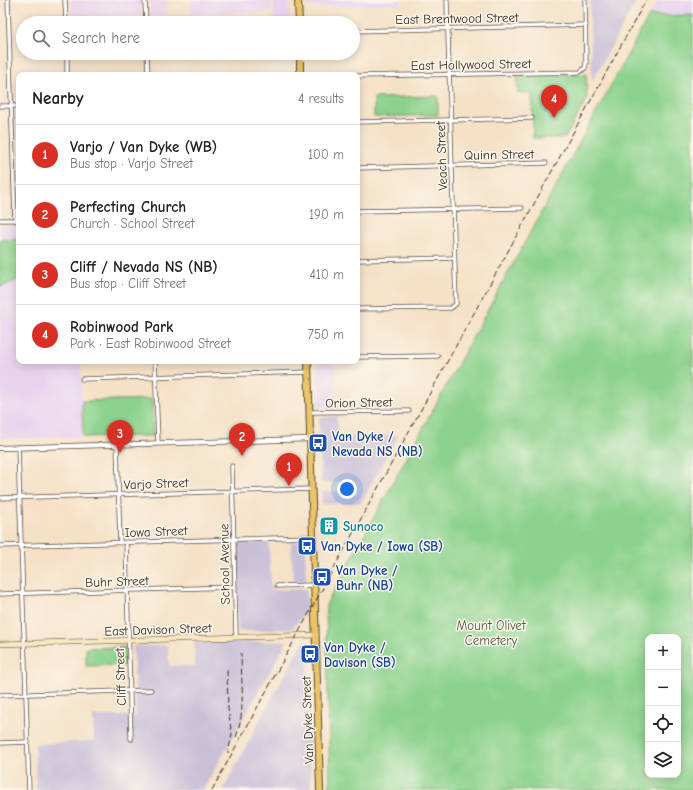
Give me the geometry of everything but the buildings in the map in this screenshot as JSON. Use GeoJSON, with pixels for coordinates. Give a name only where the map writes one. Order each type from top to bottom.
{"type":"FeatureCollection","features":[{"type":"Feature","properties":{"kind":"main road"},"geometry":{"type":"LineString","coordinates":[[298,0],[299,16]]}},
{"type":"Feature","properties":{"kind":"main road"},"geometry":{"type":"LineString","coordinates":[[300,60],[300,72]]}},
{"type":"Feature","properties":{"kind":"main road","name":"Van Dyke Street"},"geometry":{"type":"LineString","coordinates":[[308,364],[320,790]]}},
{"type":"Feature","properties":{"kind":"main road","name":"East Davison Street"},"geometry":{"type":"LineString","coordinates":[[0,644],[316,635]]}},
{"type":"Feature","properties":{"kind":"street"},"geometry":{"type":"LineString","coordinates":[[8,0],[11,106],[16,201]]}},
{"type":"Feature","properties":{"kind":"street"},"geometry":{"type":"LineString","coordinates":[[65,0],[66,16]]}},
{"type":"Feature","properties":{"kind":"street"},"geometry":{"type":"LineString","coordinates":[[145,0],[146,16]]}},
{"type":"Feature","properties":{"kind":"street","name":"Veach Street"},"geometry":{"type":"LineString","coordinates":[[360,309],[451,308],[455,306],[447,0]]}},
{"type":"Feature","properties":{"kind":"street"},"geometry":{"type":"LineString","coordinates":[[585,0],[586,25]]}},
{"type":"Feature","properties":{"kind":"street","name":"East Brentwood Street"},"geometry":{"type":"LineString","coordinates":[[360,31],[586,25]]}},
{"type":"Feature","properties":{"kind":"street","name":"East Hollywood Street"},"geometry":{"type":"LineString","coordinates":[[360,76],[580,72],[584,69],[586,64],[586,25]]}},
{"type":"Feature","properties":{"kind":"street"},"geometry":{"type":"LineString","coordinates":[[67,60],[67,72]]}},
{"type":"Feature","properties":{"kind":"street"},"geometry":{"type":"LineString","coordinates":[[147,60],[148,72]]}},
{"type":"Feature","properties":{"kind":"street"},"geometry":{"type":"LineString","coordinates":[[0,106],[16,106]]}},
{"type":"Feature","properties":{"kind":"street"},"geometry":{"type":"LineString","coordinates":[[360,122],[532,118]]}},
{"type":"Feature","properties":{"kind":"street","name":"Quinn Street"},"geometry":{"type":"LineString","coordinates":[[360,168],[546,163]]}},
{"type":"Feature","properties":{"kind":"street"},"geometry":{"type":"LineString","coordinates":[[360,211],[522,208]]}},
{"type":"Feature","properties":{"kind":"street"},"geometry":{"type":"LineString","coordinates":[[0,220],[16,220]]}},
{"type":"Feature","properties":{"kind":"street"},"geometry":{"type":"LineString","coordinates":[[360,260],[454,258]]}},
{"type":"Feature","properties":{"kind":"street"},"geometry":{"type":"LineString","coordinates":[[360,357],[438,356]]}},
{"type":"Feature","properties":{"kind":"street"},"geometry":{"type":"LineString","coordinates":[[155,364],[158,443]]}},
{"type":"Feature","properties":{"kind":"street"},"geometry":{"type":"LineString","coordinates":[[82,379],[309,372]]}},
{"type":"Feature","properties":{"kind":"street","name":"Orion Street"},"geometry":{"type":"LineString","coordinates":[[310,412],[409,411]]}},
{"type":"Feature","properties":{"kind":"street"},"geometry":{"type":"LineString","coordinates":[[0,448],[311,440]]}},
{"type":"Feature","properties":{"kind":"street"},"geometry":{"type":"LineString","coordinates":[[117,444],[120,543]]}},
{"type":"Feature","properties":{"kind":"street"},"geometry":{"type":"LineString","coordinates":[[18,447],[29,790]]}},
{"type":"Feature","properties":{"kind":"street","name":"School Avenue"},"geometry":{"type":"LineString","coordinates":[[232,466],[236,637]]}},
{"type":"Feature","properties":{"kind":"street","name":"Varjo Street"},"geometry":{"type":"LineString","coordinates":[[0,498],[312,489]]}},
{"type":"Feature","properties":{"kind":"street","name":"Iowa Street"},"geometry":{"type":"LineString","coordinates":[[0,546],[313,537]]}},
{"type":"Feature","properties":{"kind":"street","name":"Cliff Street"},"geometry":{"type":"LineString","coordinates":[[126,542],[131,739]]}},
{"type":"Feature","properties":{"kind":"street"},"geometry":{"type":"LineString","coordinates":[[276,586],[315,585]]}},
{"type":"Feature","properties":{"kind":"street","name":"Buhr Street"},"geometry":{"type":"LineString","coordinates":[[0,594],[234,587]]}},
{"type":"Feature","properties":{"kind":"street"},"geometry":{"type":"LineString","coordinates":[[0,695],[151,690]]}},
{"type":"Feature","properties":{"kind":"street"},"geometry":{"type":"LineString","coordinates":[[0,743],[28,742]]}},
{"type":"Feature","properties":{"kind":"shaded area"},"geometry":{"type":"Polygon","coordinates":[[[71,0],[141,0],[142,16],[71,15],[71,0]]]}},
{"type":"Feature","properties":{"kind":"shaded area"},"geometry":{"type":"Polygon","coordinates":[[[150,0],[167,0],[168,15],[150,16],[150,0]]]}},
{"type":"Feature","properties":{"kind":"shaded area"},"geometry":{"type":"Polygon","coordinates":[[[191,0],[271,0],[271,12],[191,14],[191,0]]]}},
{"type":"Feature","properties":{"kind":"shaded area"},"geometry":{"type":"Polygon","coordinates":[[[274,0],[289,0],[290,16],[274,16],[274,0]]]}},
{"type":"Feature","properties":{"kind":"shaded area"},"geometry":{"type":"Polygon","coordinates":[[[308,0],[401,0],[402,4],[308,7],[308,0]]]}},
{"type":"Feature","properties":{"kind":"shaded area"},"geometry":{"type":"Polygon","coordinates":[[[590,0],[637,0],[592,81],[590,23],[590,0]]]}},
{"type":"Feature","properties":{"kind":"shaded area"},"geometry":{"type":"Polygon","coordinates":[[[659,0],[693,0],[693,15],[649,16],[659,0]]]}},
{"type":"Feature","properties":{"kind":"shaded area"},"geometry":{"type":"Polygon","coordinates":[[[16,224],[16,364],[81,364],[83,437],[0,439],[0,225],[16,224]]]}},
{"type":"Feature","properties":{"kind":"shaded area"},"geometry":{"type":"Polygon","coordinates":[[[318,364],[335,364],[336,407],[319,407],[318,364]]]}},
{"type":"Feature","properties":{"kind":"shaded area"},"geometry":{"type":"Polygon","coordinates":[[[337,416],[338,437],[398,435],[361,503],[322,504],[322,492],[343,491],[343,482],[321,483],[319,417],[337,416]]]}},
{"type":"Feature","properties":{"kind":"shaded area"},"geometry":{"type":"Polygon","coordinates":[[[269,542],[271,590],[306,589],[307,609],[292,629],[238,631],[235,543],[269,542]]]}},
{"type":"Feature","properties":{"kind":"shaded area"},"geometry":{"type":"Polygon","coordinates":[[[291,542],[305,542],[306,581],[293,581],[291,542]]]}},
{"type":"Feature","properties":{"kind":"shaded area"},"geometry":{"type":"Polygon","coordinates":[[[287,641],[203,790],[36,790],[35,744],[94,741],[93,716],[136,716],[133,646],[168,645],[169,666],[195,666],[194,643],[287,641]]]}},
{"type":"Feature","properties":{"kind":"shaded area"},"geometry":{"type":"Polygon","coordinates":[[[307,642],[311,790],[223,790],[302,643],[307,642]]]}},
{"type":"Feature","properties":{"kind":"green space","name":"Mount Olivet Cemetery"},"geometry":{"type":"Polygon","coordinates":[[[693,15],[693,790],[330,790],[326,605],[649,16],[693,15]]]}},
{"type":"Feature","properties":{"kind":"green space"},"geometry":{"type":"Polygon","coordinates":[[[586,74],[587,99],[565,138],[533,138],[532,93],[518,93],[517,76],[586,74]]]}},
{"type":"Feature","properties":{"kind":"green space"},"geometry":{"type":"Polygon","coordinates":[[[438,96],[438,115],[374,117],[374,98],[438,96]]]}},
{"type":"Feature","properties":{"kind":"green space"},"geometry":{"type":"Polygon","coordinates":[[[16,239],[16,280],[0,287],[0,240],[16,239]]]}},
{"type":"Feature","properties":{"kind":"green space"},"geometry":{"type":"Polygon","coordinates":[[[152,399],[153,436],[83,437],[82,401],[152,399]]]}},
{"type":"Feature","properties":{"kind":"green space"},"geometry":{"type":"Polygon","coordinates":[[[125,647],[125,665],[86,666],[86,648],[125,647]]]}},
{"type":"Feature","properties":{"kind":"railway"},"geometry":{"type":"LineString","coordinates":[[212,790],[646,0]]}},
{"type":"Feature","properties":{"kind":"railway"},"geometry":{"type":"LineString","coordinates":[[236,737],[242,706],[241,653]]}},
{"type":"Feature","properties":{"kind":"railway"},"geometry":{"type":"LineString","coordinates":[[227,670],[228,709],[232,735],[228,753]]}},
{"type":"Feature","properties":{"kind":"place","name":"Robinwood Park"},"geometry":{"type":"Point","coordinates":[554,118]}},
{"type":"Feature","properties":{"kind":"place","name":"Van Dyke / Nevada NS (NB)"},"geometry":{"type":"Point","coordinates":[318,443]}},
{"type":"Feature","properties":{"kind":"place","name":"Cliff / Nevada NS (NB)"},"geometry":{"type":"Point","coordinates":[120,453]}},
{"type":"Feature","properties":{"kind":"place","name":"Perfecting Church"},"geometry":{"type":"Point","coordinates":[242,456]}},
{"type":"Feature","properties":{"kind":"place","name":"Varjo / Van Dyke (WB)"},"geometry":{"type":"Point","coordinates":[289,486]}},
{"type":"Feature","properties":{"kind":"place","name":"Sunoco"},"geometry":{"type":"Point","coordinates":[329,526]}},
{"type":"Feature","properties":{"kind":"place","name":"Van Dyke / Iowa (SB)"},"geometry":{"type":"Point","coordinates":[307,546]}},
{"type":"Feature","properties":{"kind":"place","name":"Van Dyke / Buhr (NB)"},"geometry":{"type":"Point","coordinates":[322,577]}},
{"type":"Feature","properties":{"kind":"place","name":"Van Dyke / Davison (SB)"},"geometry":{"type":"Point","coordinates":[310,654]}}]}
